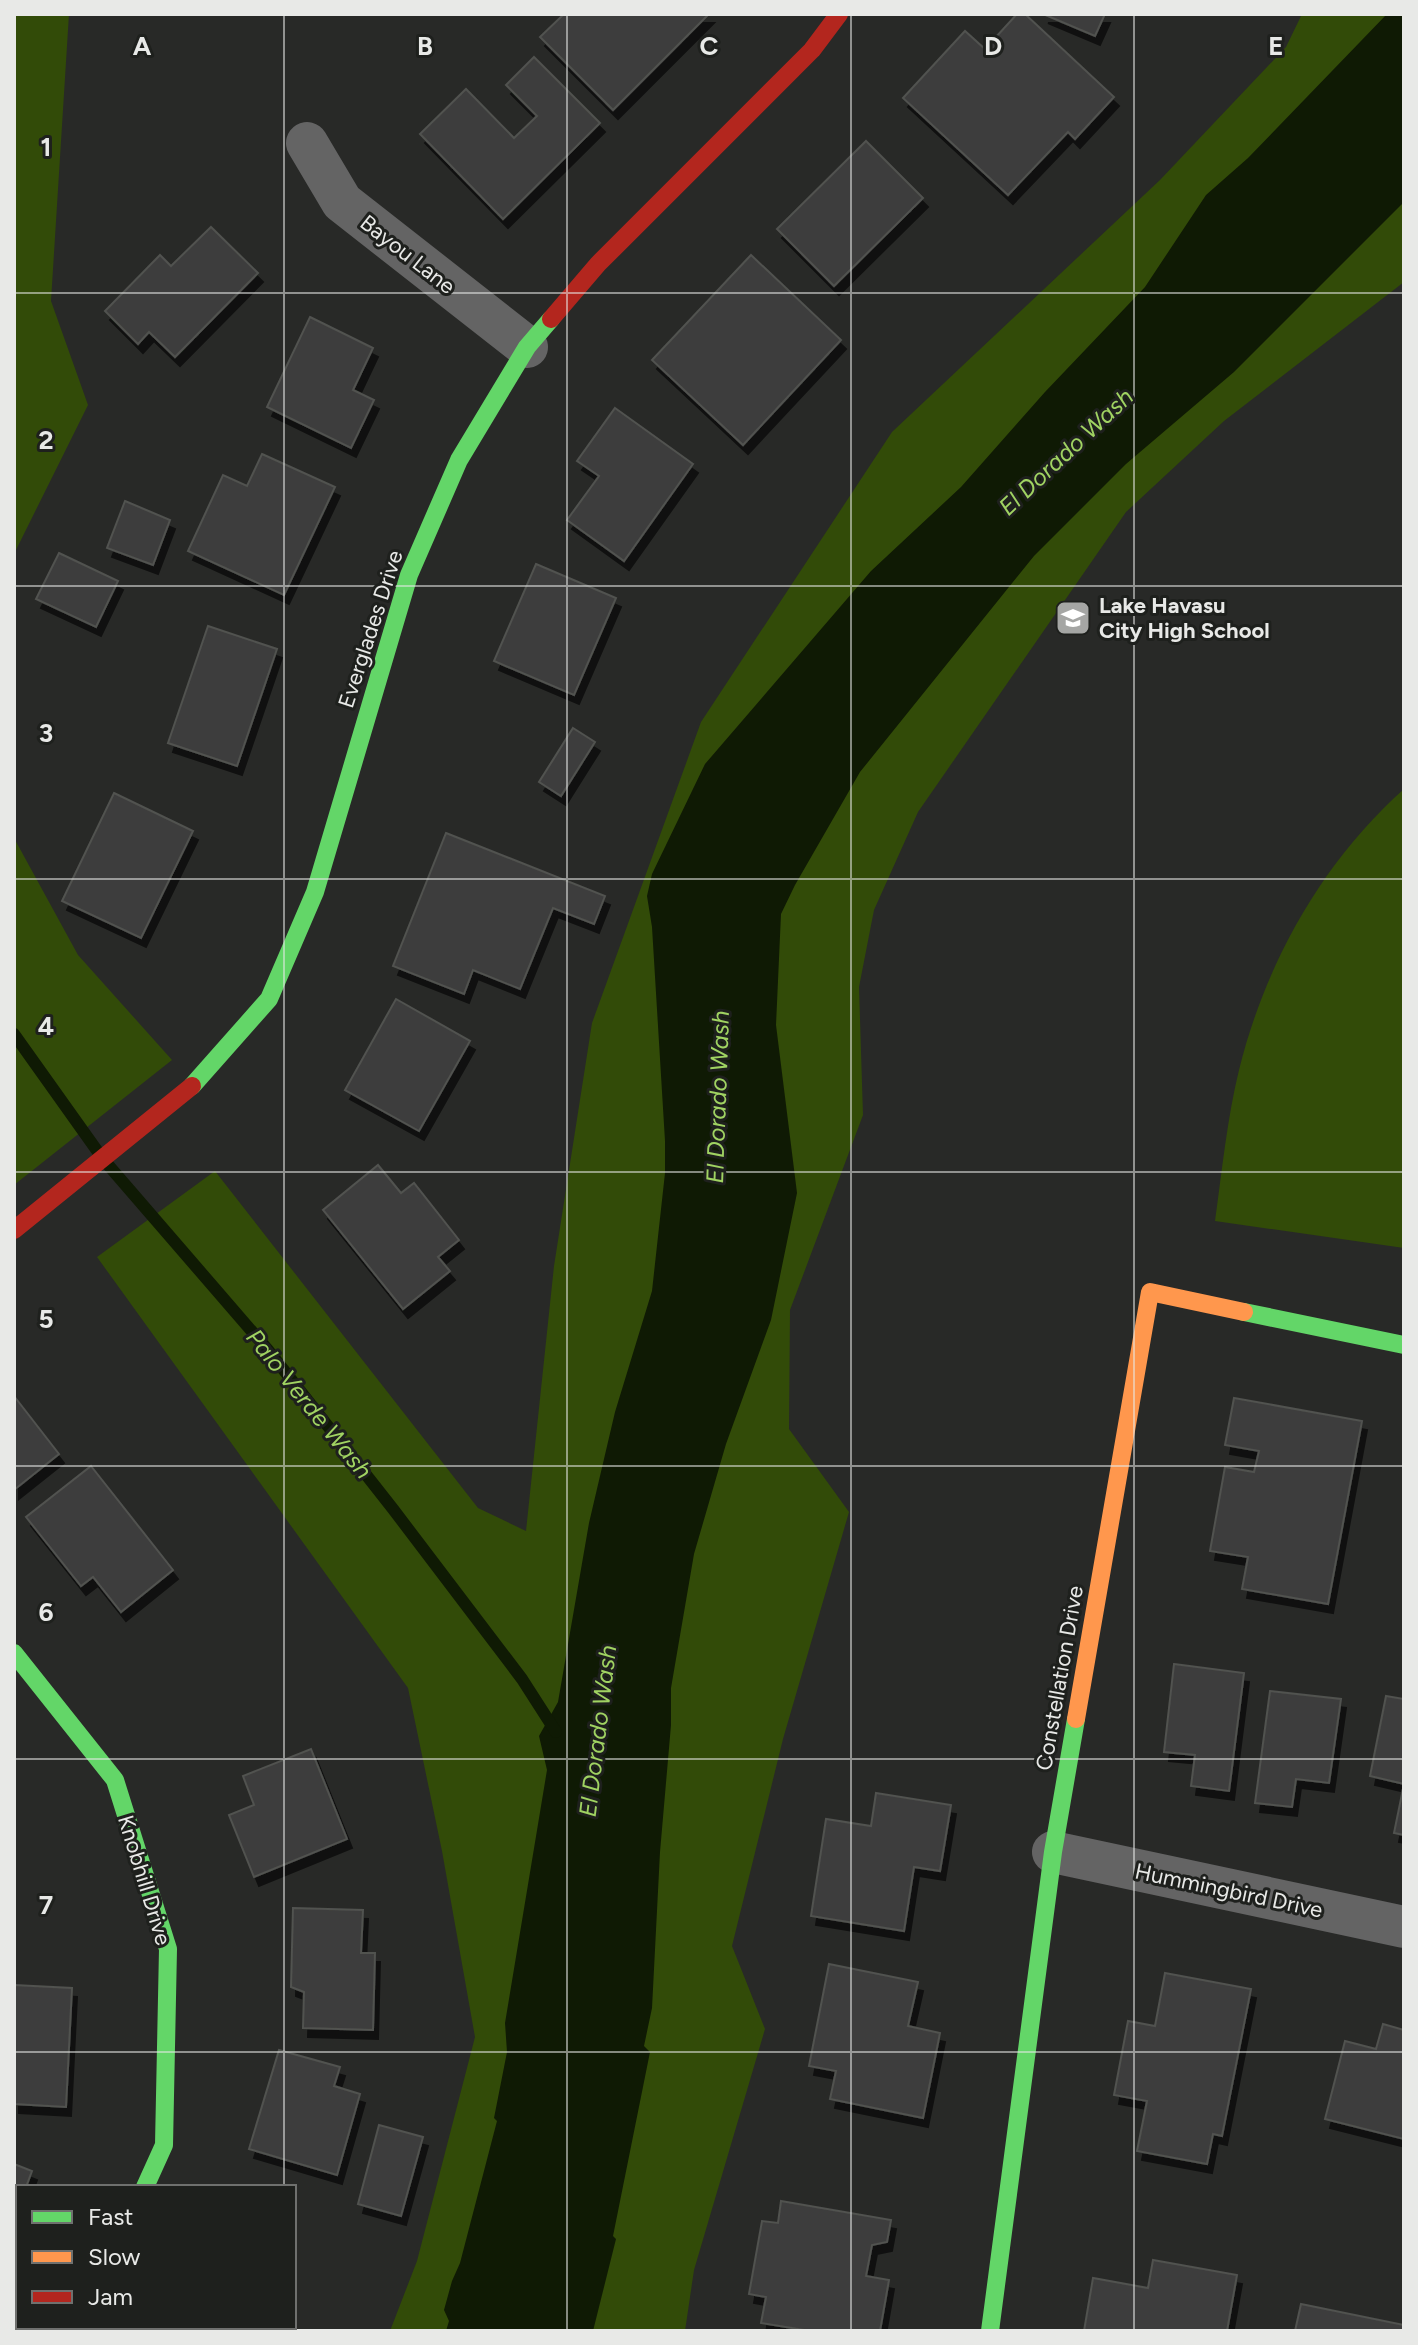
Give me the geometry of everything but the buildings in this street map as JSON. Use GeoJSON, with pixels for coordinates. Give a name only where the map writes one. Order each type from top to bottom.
{"type":"FeatureCollection","features":[{"type":"Feature","properties":{"kind":"street","name":"Everglades Drive"},"geometry":{"type":"LineString","coordinates":[[14,1230],[187,1092],[269,999],[315,892],[409,575],[459,460],[527,347],[598,264],[812,50],[839,14]]}},
{"type":"Feature","properties":{"kind":"street","name":"Bayou Lane"},"geometry":{"type":"LineString","coordinates":[[307,143],[342,202],[527,347]]}},
{"type":"Feature","properties":{"kind":"street","name":"Constellation Drive"},"geometry":{"type":"LineString","coordinates":[[990,2331],[1053,1852],[1150,1292],[1404,1345]]}},
{"type":"Feature","properties":{"kind":"street","name":"Knobhill Drive"},"geometry":{"type":"LineString","coordinates":[[14,1653],[115,1780],[168,1949],[164,2145],[146,2185]]}},
{"type":"Feature","properties":{"kind":"street","name":"Hummingbird Drive"},"geometry":{"type":"LineString","coordinates":[[1053,1852],[1404,1927]]}},
{"type":"Feature","properties":{"kind":"green space"},"geometry":{"type":"Polygon","coordinates":[[[14,14],[69,14],[51,301],[88,405],[14,554],[14,14]]]}},
{"type":"Feature","properties":{"kind":"green space"},"geometry":{"type":"Polygon","coordinates":[[[1302,14],[1404,14],[1404,282],[1224,421],[1126,512],[918,812],[874,910],[859,987],[863,1115],[790,1310],[789,1429],[849,1512],[783,1739],[732,1946],[765,2029],[694,2270],[685,2331],[390,2331],[417,2261],[475,2037],[442,1851],[408,1688],[97,1257],[215,1171],[478,1508],[526,1531],[554,1266],[592,1023],[701,722],[892,432],[1160,180],[1286,47],[1302,14]]]}},
{"type":"Feature","properties":{"kind":"green space"},"geometry":{"type":"Polygon","coordinates":[[[1404,789],[1404,1248],[1215,1221],[1239,1070],[1264,992],[1300,917],[1323,882],[1374,818],[1404,789]]]}},
{"type":"Feature","properties":{"kind":"green space"},"geometry":{"type":"Polygon","coordinates":[[[14,838],[78,955],[172,1060],[14,1185],[14,838]]]}},
{"type":"Feature","properties":{"kind":"water","name":"El Dorado Wash"},"geometry":{"type":"Polygon","coordinates":[[[1387,14],[1404,14],[1404,202],[1234,372],[1126,464],[1034,556],[860,772],[781,914],[776,1025],[797,1193],[771,1320],[726,1444],[694,1554],[671,1688],[652,2008],[644,2046],[650,2052],[613,2236],[616,2239],[593,2331],[446,2331],[449,2321],[444,2310],[460,2263],[497,2121],[494,2118],[507,2052],[505,2023],[547,1770],[539,1736],[558,1702],[589,1523],[615,1412],[652,1291],[665,1173],[665,1141],[652,927],[647,896],[652,874],[705,764],[871,571],[961,487],[1045,392],[1145,287],[1206,195],[1248,158],[1387,14]]]}},
{"type":"Feature","properties":{"kind":"waterway","name":"Palo Verde Wash"},"geometry":{"type":"LineString","coordinates":[[14,1034],[103,1159],[268,1350],[393,1509],[522,1679],[556,1732]]}},
{"type":"Feature","properties":{"kind":"traffic: fast"},"geometry":{"type":"LineString","coordinates":[[192,1086],[269,999],[315,892],[409,575],[459,460],[527,347],[551,319]]}},
{"type":"Feature","properties":{"kind":"traffic: fast"},"geometry":{"type":"LineString","coordinates":[[1244,1312],[1404,1345]]}},
{"type":"Feature","properties":{"kind":"traffic: fast"},"geometry":{"type":"LineString","coordinates":[[14,1653],[115,1780],[168,1949],[164,2145],[146,2185]]}},
{"type":"Feature","properties":{"kind":"traffic: fast"},"geometry":{"type":"LineString","coordinates":[[990,2331],[1053,1852],[1076,1719]]}},
{"type":"Feature","properties":{"kind":"traffic: slow"},"geometry":{"type":"LineString","coordinates":[[1076,1719],[1150,1292],[1244,1312]]}},
{"type":"Feature","properties":{"kind":"traffic: jam"},"geometry":{"type":"LineString","coordinates":[[551,319],[598,264],[812,50],[839,14]]}},
{"type":"Feature","properties":{"kind":"traffic: jam"},"geometry":{"type":"LineString","coordinates":[[14,1230],[192,1086]]}},
{"type":"Feature","properties":{"kind":"place","name":"Lake Havasu City High School"},"geometry":{"type":"Point","coordinates":[1073,618]}}]}
